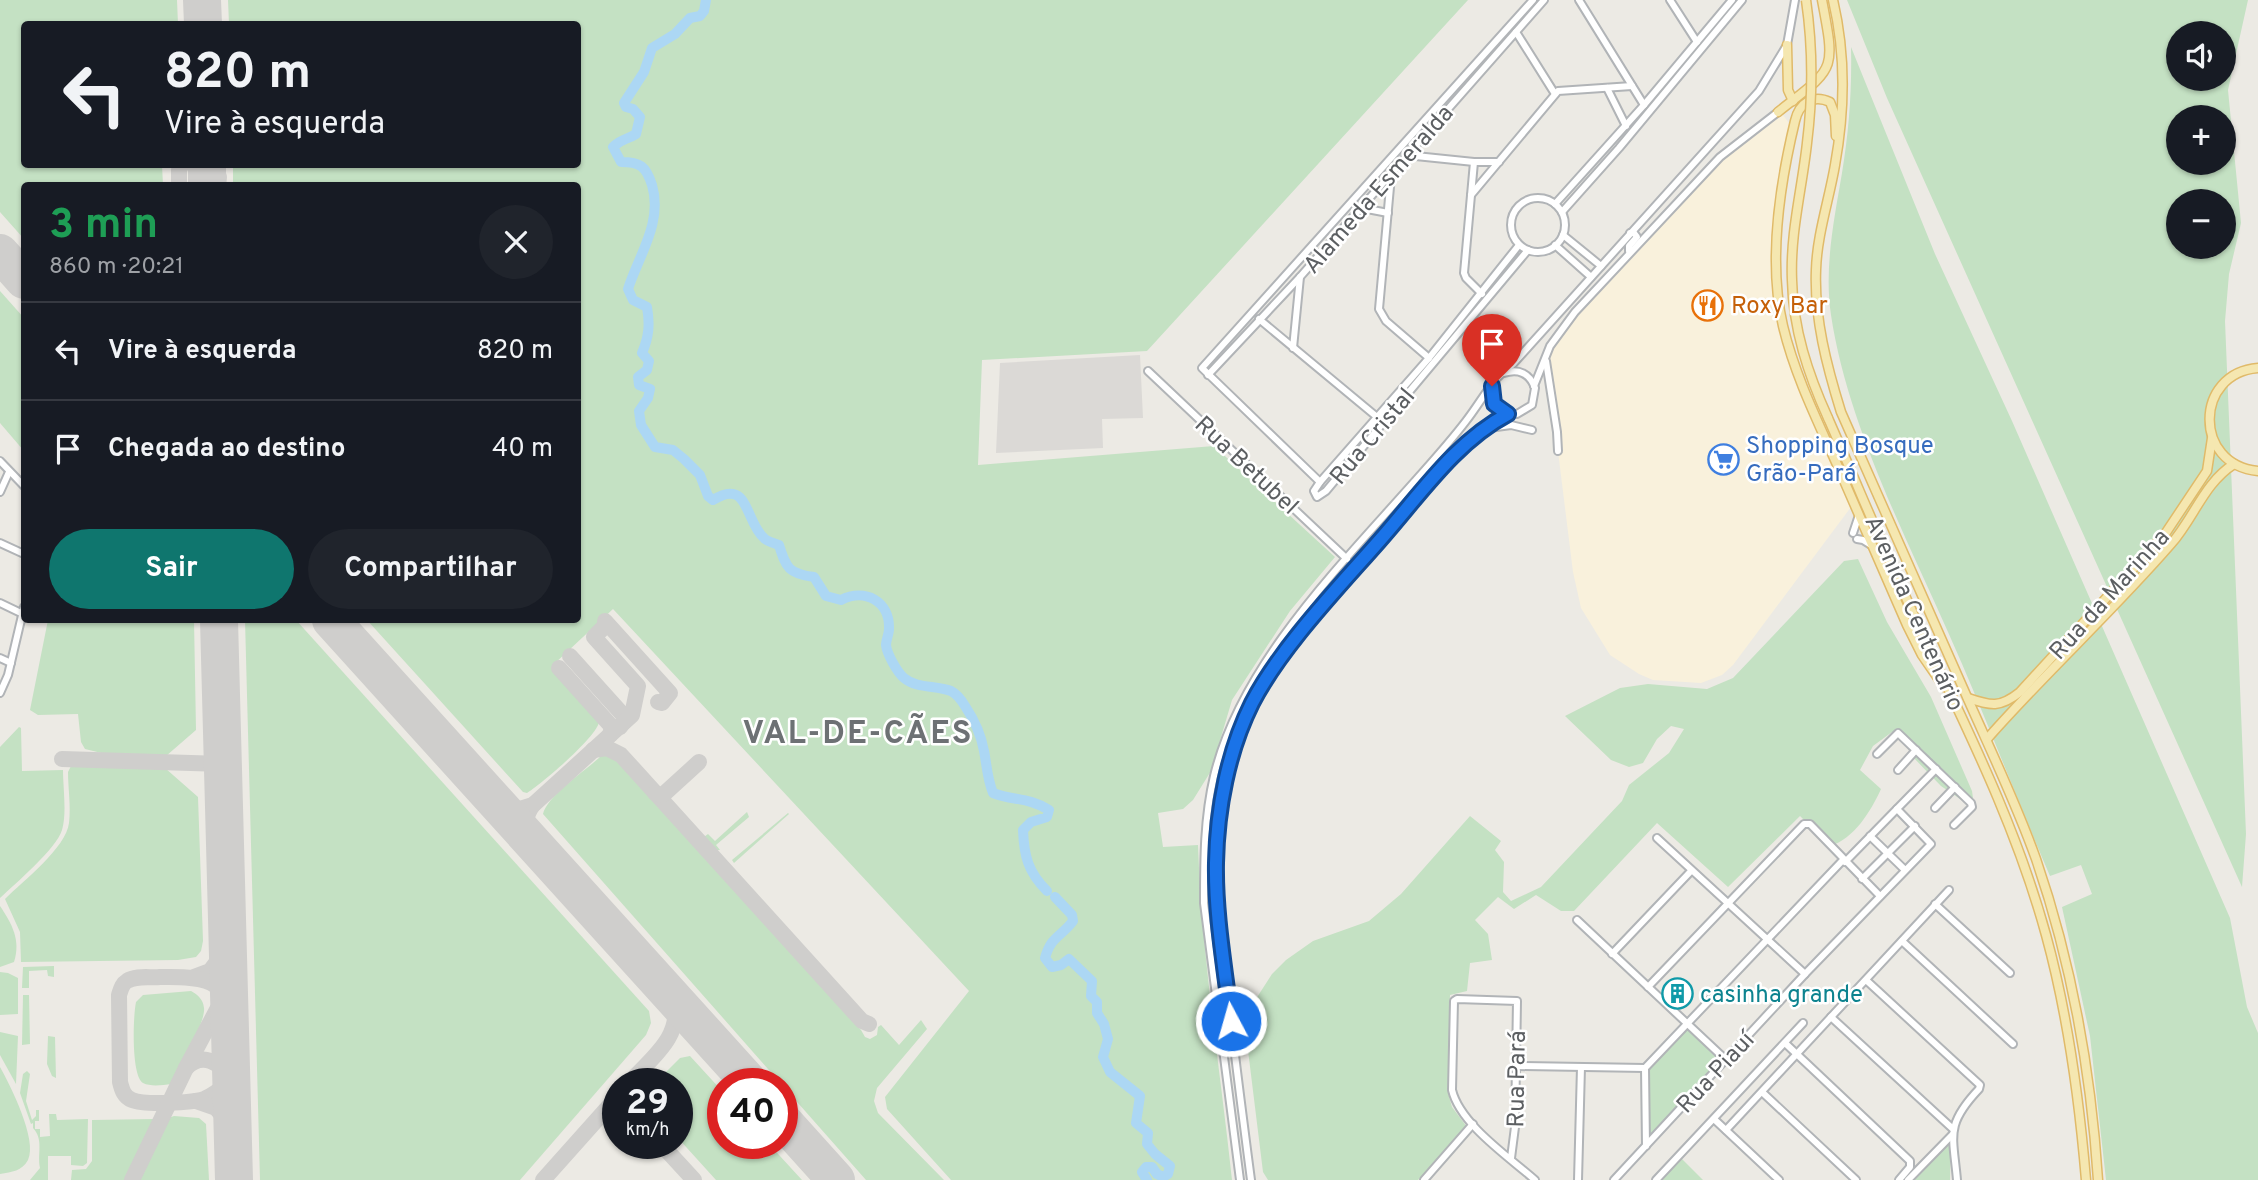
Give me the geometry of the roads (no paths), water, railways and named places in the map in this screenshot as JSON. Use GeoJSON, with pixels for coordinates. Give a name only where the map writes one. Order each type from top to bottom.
{"type":"FeatureCollection","features":[{"type":"Feature","properties":{"kind":"main road","name":"Avenida Centenário"},"geometry":{"type":"LineString","coordinates":[[1807,0],[1812,102],[1793,231],[1792,281],[1797,329],[1811,381],[2002,807],[2046,935],[2080,1105],[2086,1180]]}},
{"type":"Feature","properties":{"kind":"main road"},"geometry":{"type":"LineString","coordinates":[[1778,112],[1814,85],[1830,60],[1822,0]]}},
{"type":"Feature","properties":{"kind":"main road","name":"Avenida Centenário"},"geometry":{"type":"LineString","coordinates":[[1833,0],[1842,57],[1843,114],[1816,271],[1830,377],[1841,412],[2009,789],[2035,858],[2052,912],[2077,1022],[2098,1180]]}},
{"type":"Feature","properties":{"kind":"main road"},"geometry":{"type":"LineString","coordinates":[[1787,45],[1788,90],[1794,101]]}},
{"type":"Feature","properties":{"kind":"main road"},"geometry":{"type":"LineString","coordinates":[[1835,165],[1835,115],[1830,102],[1817,98],[1805,103],[1796,116],[1792,132],[1776,246],[1778,294],[1783,325],[1813,412],[1871,545],[1922,655],[1940,683],[1951,694]]}},
{"type":"Feature","properties":{"kind":"main road"},"geometry":{"type":"LineString","coordinates":[[1778,112],[1784,112],[1790,118],[1792,132]]}},
{"type":"Feature","properties":{"kind":"main road"},"geometry":{"type":"LineString","coordinates":[[2258,368],[2241,372],[2224,383],[2216,393],[2209,415],[2212,438],[2217,448],[2234,464],[2258,471]]}},
{"type":"Feature","properties":{"kind":"main road","name":"Rua da Marinha"},"geometry":{"type":"LineString","coordinates":[[1968,698],[1992,705],[2007,703],[2045,666],[2165,534],[2207,471],[2212,438]]}},
{"type":"Feature","properties":{"kind":"main road","name":"Rua da Marinha"},"geometry":{"type":"LineString","coordinates":[[1987,739],[2174,541],[2216,478],[2234,464]]}},
{"type":"Feature","properties":{"kind":"street","name":"Alameda Esmeralda"},"geometry":{"type":"LineString","coordinates":[[1533,0],[1201,369],[1208,375],[1300,277],[1542,1]]}},
{"type":"Feature","properties":{"kind":"street"},"geometry":{"type":"LineString","coordinates":[[1579,0],[1644,105]]}},
{"type":"Feature","properties":{"kind":"street"},"geometry":{"type":"LineString","coordinates":[[1670,0],[1697,42]]}},
{"type":"Feature","properties":{"kind":"street"},"geometry":{"type":"LineString","coordinates":[[1562,212],[1619,148],[1731,0]]}},
{"type":"Feature","properties":{"kind":"street"},"geometry":{"type":"LineString","coordinates":[[1555,204],[1742,0]]}},
{"type":"Feature","properties":{"kind":"street"},"geometry":{"type":"LineString","coordinates":[[1240,1180],[1204,903],[1204,859],[1209,802],[1219,762],[1244,698],[1264,664],[1347,559],[1448,444],[1503,373],[1752,99],[1778,64],[1787,45],[1795,0]]}},
{"type":"Feature","properties":{"kind":"street"},"geometry":{"type":"LineString","coordinates":[[1724,9],[1730,15]]}},
{"type":"Feature","properties":{"kind":"street"},"geometry":{"type":"LineString","coordinates":[[1516,32],[1555,94]]}},
{"type":"Feature","properties":{"kind":"street"},"geometry":{"type":"LineString","coordinates":[[1485,53],[1492,60]]}},
{"type":"Feature","properties":{"kind":"street"},"geometry":{"type":"LineString","coordinates":[[1471,195],[1555,94],[1562,90],[1632,86]]}},
{"type":"Feature","properties":{"kind":"street"},"geometry":{"type":"LineString","coordinates":[[1607,88],[1626,126]]}},
{"type":"Feature","properties":{"kind":"street"},"geometry":{"type":"LineString","coordinates":[[1251,1180],[1221,935],[1216,866],[1219,815],[1239,734],[1252,703],[1301,632],[1467,441],[1508,414],[1528,410],[1534,400],[1534,386],[1556,337],[1574,312],[1720,157],[1778,112]]}},
{"type":"Feature","properties":{"kind":"street"},"geometry":{"type":"LineString","coordinates":[[1408,139],[1416,145]]}},
{"type":"Feature","properties":{"kind":"street"},"geometry":{"type":"LineString","coordinates":[[1613,141],[1619,148]]}},
{"type":"Feature","properties":{"kind":"street"},"geometry":{"type":"LineString","coordinates":[[1406,155],[1499,162]]}},
{"type":"Feature","properties":{"kind":"street"},"geometry":{"type":"LineString","coordinates":[[1474,162],[1464,273],[1482,294]]}},
{"type":"Feature","properties":{"kind":"street"},"geometry":{"type":"LineString","coordinates":[[1391,174],[1379,309],[1386,321],[1429,358]]}},
{"type":"Feature","properties":{"kind":"street"},"geometry":{"type":"LineString","coordinates":[[1538,198],[1555,204],[1562,212],[1563,235],[1555,246],[1542,252],[1528,250],[1520,245],[1511,229],[1514,211],[1521,204],[1538,198]]}},
{"type":"Feature","properties":{"kind":"street"},"geometry":{"type":"LineString","coordinates":[[1346,207],[1354,215]]}},
{"type":"Feature","properties":{"kind":"street"},"geometry":{"type":"LineString","coordinates":[[1362,208],[1388,213]]}},
{"type":"Feature","properties":{"kind":"street"},"geometry":{"type":"LineString","coordinates":[[1628,253],[1629,246],[1637,237],[1630,233]]}},
{"type":"Feature","properties":{"kind":"street"},"geometry":{"type":"LineString","coordinates":[[1563,235],[1601,266]]}},
{"type":"Feature","properties":{"kind":"street","name":"Rua Cristal"},"geometry":{"type":"LineString","coordinates":[[1520,245],[1458,328],[1318,498],[1314,492],[1320,482],[1429,358],[1458,328],[1528,250]]}},
{"type":"Feature","properties":{"kind":"street"},"geometry":{"type":"LineString","coordinates":[[1555,246],[1591,277]]}},
{"type":"Feature","properties":{"kind":"street"},"geometry":{"type":"LineString","coordinates":[[1293,348],[1300,277]]}},
{"type":"Feature","properties":{"kind":"street"},"geometry":{"type":"LineString","coordinates":[[1260,303],[1268,310]]}},
{"type":"Feature","properties":{"kind":"street"},"geometry":{"type":"LineString","coordinates":[[1259,319],[1377,417]]}},
{"type":"Feature","properties":{"kind":"street"},"geometry":{"type":"LineString","coordinates":[[1546,359],[1558,432],[1558,451]]}},
{"type":"Feature","properties":{"kind":"street","name":"Rua Betubel"},"geometry":{"type":"LineString","coordinates":[[1148,370],[1347,559]]}},
{"type":"Feature","properties":{"kind":"street"},"geometry":{"type":"LineString","coordinates":[[1503,373],[1519,371],[1529,377],[1534,386]]}},
{"type":"Feature","properties":{"kind":"street"},"geometry":{"type":"LineString","coordinates":[[1208,375],[1320,482]]}},
{"type":"Feature","properties":{"kind":"street"},"geometry":{"type":"LineString","coordinates":[[1492,386],[1494,404],[1508,414]]}},
{"type":"Feature","properties":{"kind":"street"},"geometry":{"type":"LineString","coordinates":[[1483,428],[1506,425],[1532,429]]}},
{"type":"Feature","properties":{"kind":"street"},"geometry":{"type":"LineString","coordinates":[[1349,449],[1356,455]]}},
{"type":"Feature","properties":{"kind":"street"},"geometry":{"type":"LineString","coordinates":[[0,461],[21,483]]}},
{"type":"Feature","properties":{"kind":"street"},"geometry":{"type":"LineString","coordinates":[[0,492],[9,472]]}},
{"type":"Feature","properties":{"kind":"street"},"geometry":{"type":"LineString","coordinates":[[1859,515],[1855,536],[1871,545]]}},
{"type":"Feature","properties":{"kind":"street"},"geometry":{"type":"LineString","coordinates":[[0,543],[21,553]]}},
{"type":"Feature","properties":{"kind":"street"},"geometry":{"type":"LineString","coordinates":[[0,603],[21,609]]}},
{"type":"Feature","properties":{"kind":"street"},"geometry":{"type":"LineString","coordinates":[[0,693],[21,622]]}},
{"type":"Feature","properties":{"kind":"street"},"geometry":{"type":"LineString","coordinates":[[0,658],[11,663]]}},
{"type":"Feature","properties":{"kind":"street"},"geometry":{"type":"LineString","coordinates":[[1877,754],[1897,733],[1916,750],[1972,805],[1954,825]]}},
{"type":"Feature","properties":{"kind":"street"},"geometry":{"type":"LineString","coordinates":[[1898,770],[1916,750]]}},
{"type":"Feature","properties":{"kind":"street"},"geometry":{"type":"LineString","coordinates":[[1646,1147],[1645,1068],[1936,769]]}},
{"type":"Feature","properties":{"kind":"street"},"geometry":{"type":"LineString","coordinates":[[1935,808],[1955,787]]}},
{"type":"Feature","properties":{"kind":"street"},"geometry":{"type":"LineString","coordinates":[[1862,879],[1915,826],[1897,809]]}},
{"type":"Feature","properties":{"kind":"street"},"geometry":{"type":"LineString","coordinates":[[1648,988],[1807,823],[1880,896]]}},
{"type":"Feature","properties":{"kind":"street","name":"Rua Piauí"},"geometry":{"type":"LineString","coordinates":[[1614,1180],[1931,843],[1915,826]]}},
{"type":"Feature","properties":{"kind":"street"},"geometry":{"type":"LineString","coordinates":[[1870,836],[1905,870]]}},
{"type":"Feature","properties":{"kind":"street"},"geometry":{"type":"LineString","coordinates":[[1657,838],[1805,974]]}},
{"type":"Feature","properties":{"kind":"street"},"geometry":{"type":"LineString","coordinates":[[1612,954],[1691,871]]}},
{"type":"Feature","properties":{"kind":"street"},"geometry":{"type":"LineString","coordinates":[[1726,1130],[1949,890]]}},
{"type":"Feature","properties":{"kind":"street"},"geometry":{"type":"LineString","coordinates":[[1936,904],[2011,973]]}},
{"type":"Feature","properties":{"kind":"street"},"geometry":{"type":"LineString","coordinates":[[1577,920],[1726,1060]]}},
{"type":"Feature","properties":{"kind":"street"},"geometry":{"type":"LineString","coordinates":[[1902,941],[2013,1044]]}},
{"type":"Feature","properties":{"kind":"street"},"geometry":{"type":"LineString","coordinates":[[1866,980],[1979,1083],[1979,1089],[1956,1117],[1953,1132],[1957,1180]]}},
{"type":"Feature","properties":{"kind":"street","name":"Rua Pará"},"geometry":{"type":"LineString","coordinates":[[1473,1124],[1457,1103],[1452,1090],[1454,1000],[1517,1000],[1515,1127],[1511,1158]]}},
{"type":"Feature","properties":{"kind":"street"},"geometry":{"type":"LineString","coordinates":[[1831,1017],[1953,1132]]}},
{"type":"Feature","properties":{"kind":"street"},"geometry":{"type":"LineString","coordinates":[[1656,1180],[1803,1023]]}},
{"type":"Feature","properties":{"kind":"street"},"geometry":{"type":"LineString","coordinates":[[1784,1043],[1910,1161],[1910,1167],[1899,1180]]}},
{"type":"Feature","properties":{"kind":"street"},"geometry":{"type":"LineString","coordinates":[[1516,1066],[1645,1068]]}},
{"type":"Feature","properties":{"kind":"street"},"geometry":{"type":"LineString","coordinates":[[1578,1180],[1581,1067]]}},
{"type":"Feature","properties":{"kind":"street"},"geometry":{"type":"LineString","coordinates":[[1762,1092],[1856,1180]]}},
{"type":"Feature","properties":{"kind":"street"},"geometry":{"type":"LineString","coordinates":[[1714,1120],[1779,1180]]}},
{"type":"Feature","properties":{"kind":"street"},"geometry":{"type":"LineString","coordinates":[[1424,1180],[1473,1124],[1535,1180]]}},
{"type":"Feature","properties":{"kind":"street"},"geometry":{"type":"LineString","coordinates":[[1908,1180],[1953,1132]]}},
{"type":"Feature","properties":{"kind":"waterway"},"geometry":{"type":"LineString","coordinates":[[706,0],[700,16],[690,18],[675,34],[652,48],[644,72],[624,103],[640,117],[636,134],[613,147],[621,162],[638,164],[645,169],[655,199],[652,225],[628,289],[633,300],[647,307],[648,313],[649,325],[642,353],[649,361],[647,370],[638,377],[639,385],[650,389],[648,398],[639,411],[641,425],[655,447],[673,450],[700,475],[708,496],[713,500],[725,494],[740,498],[758,531],[765,539],[779,545],[790,568],[799,574],[814,577],[826,596],[841,600],[867,597],[881,604],[888,619],[887,649],[901,675],[915,684],[951,691],[969,712],[981,739],[993,793],[1034,803],[1049,810],[1047,817],[1031,822],[1023,830],[1028,863],[1047,891]]}},
{"type":"Feature","properties":{"kind":"waterway"},"geometry":{"type":"LineString","coordinates":[[1055,897],[1072,915],[1073,921],[1053,941],[1045,958],[1052,967],[1069,959],[1092,981],[1091,996],[1097,1002],[1097,1013],[1104,1024],[1108,1039],[1103,1057],[1110,1072],[1140,1096],[1136,1123],[1148,1133],[1147,1144],[1170,1166],[1168,1174],[1163,1177],[1152,1167],[1146,1167],[1142,1172],[1147,1180]]}},
{"type":"Feature","properties":{"kind":"place","name":"Roxy Bar"},"geometry":{"type":"Point","coordinates":[1708,305]}},
{"type":"Feature","properties":{"kind":"place","name":"Shopping Bosque Grão-Pará"},"geometry":{"type":"Point","coordinates":[1723,459]}},
{"type":"Feature","properties":{"kind":"place","name":"casinha grande"},"geometry":{"type":"Point","coordinates":[1677,994]}},
{"type":"Feature","properties":{"kind":"district","name":"VAL-DE-CÃES"},"geometry":{"type":"Point","coordinates":[858,732]}}]}
